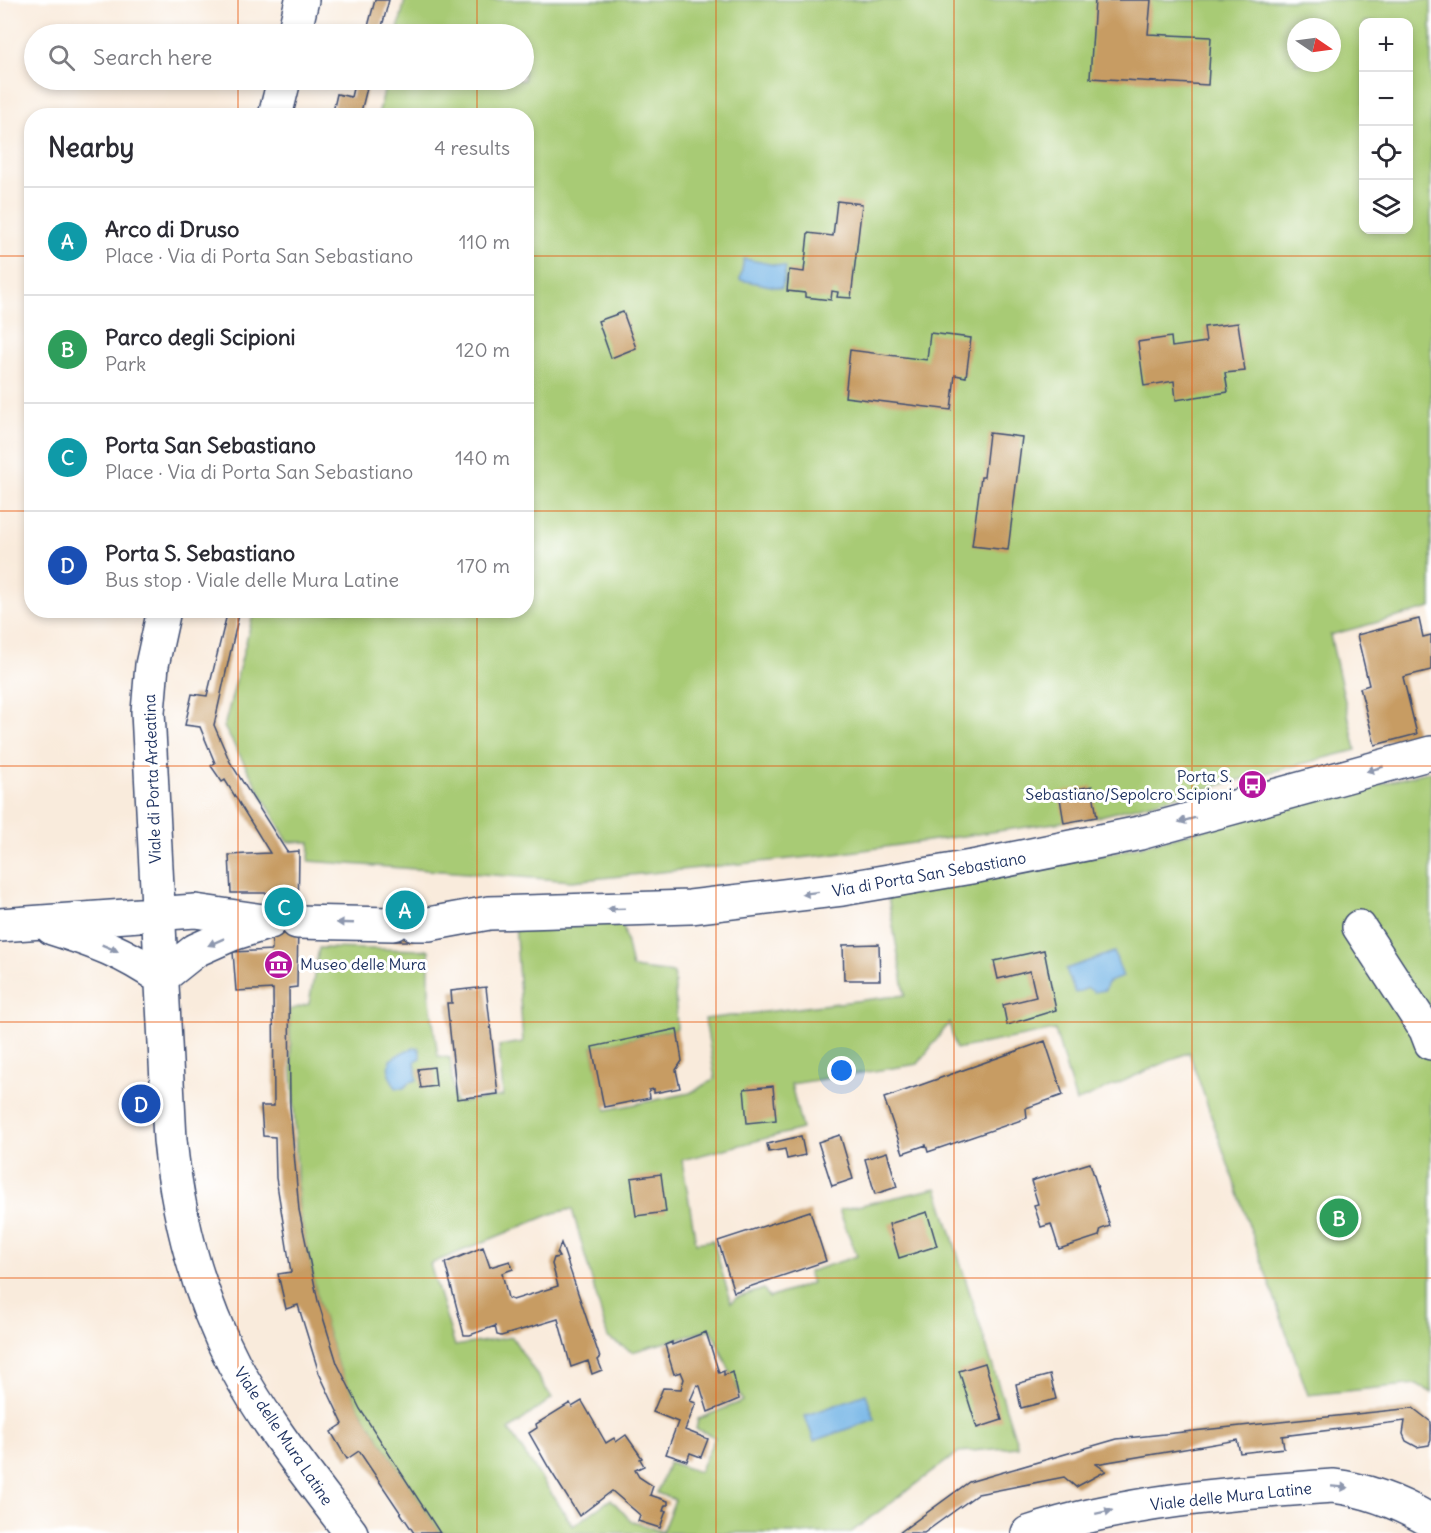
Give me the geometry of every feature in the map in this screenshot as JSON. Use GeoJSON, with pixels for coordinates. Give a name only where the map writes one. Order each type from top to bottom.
{"type":"FeatureCollection","features":[{"type":"Feature","properties":{"kind":"street"},"geometry":{"type":"LineString","coordinates":[[296,24],[302,0]]}},
{"type":"Feature","properties":{"kind":"street"},"geometry":{"type":"LineString","coordinates":[[277,108],[282,90]]}},
{"type":"Feature","properties":{"kind":"street","name":"Viale di Porta Ardeatina"},"geometry":{"type":"LineString","coordinates":[[158,912],[148,712],[152,664],[162,618]]}},
{"type":"Feature","properties":{"kind":"street","name":"Via di Porta San Sebastiano"},"geometry":{"type":"LineString","coordinates":[[0,925],[158,912],[206,912],[284,922],[429,924],[489,914],[690,907],[842,890],[1009,860],[1140,833],[1431,753]]}},
{"type":"Feature","properties":{"kind":"street","name":"Viale delle Mura Latine"},"geometry":{"type":"LineString","coordinates":[[158,912],[173,1172],[185,1237],[194,1267],[213,1319],[235,1366],[285,1444],[351,1533]]}},
{"type":"Feature","properties":{"kind":"street","name":"Via di Porta San Sebastiano"},"geometry":{"type":"LineString","coordinates":[[161,978],[196,951],[232,934],[284,922]]}},
{"type":"Feature","properties":{"kind":"street"},"geometry":{"type":"LineString","coordinates":[[35,923],[114,949],[161,978]]}},
{"type":"Feature","properties":{"kind":"street"},"geometry":{"type":"LineString","coordinates":[[1359,927],[1426,1030],[1431,1043]]}},
{"type":"Feature","properties":{"kind":"street","name":"Viale delle Mura Latine"},"geometry":{"type":"LineString","coordinates":[[1028,1533],[1062,1522],[1122,1508],[1333,1486],[1371,1493],[1402,1505],[1431,1521]]}},
{"type":"Feature","properties":{"kind":"green space"},"geometry":{"type":"Polygon","coordinates":[[[405,0],[1431,0],[1431,608],[1330,635],[1356,750],[1097,817],[829,855],[572,881],[309,861],[310,842],[288,842],[224,727],[252,618],[534,618],[534,108],[380,108],[384,90],[534,90],[534,24],[399,24],[405,0]]]}},
{"type":"Feature","properties":{"kind":"green space"},"geometry":{"type":"Polygon","coordinates":[[[1431,771],[1431,1393],[1417,1384],[1308,1395],[1189,1052],[1076,1102],[1055,1030],[956,1049],[949,1023],[918,1064],[791,1084],[802,1129],[682,1160],[696,1243],[713,1240],[731,1303],[736,1298],[764,1289],[769,1298],[812,1283],[808,1272],[857,1256],[839,1210],[937,1188],[1018,1447],[959,1452],[850,1533],[440,1533],[360,1409],[337,1363],[318,1301],[299,1210],[289,1010],[309,1004],[319,948],[429,950],[429,994],[438,1056],[450,1058],[455,1103],[503,1096],[499,1046],[523,1042],[515,921],[621,915],[632,968],[674,973],[677,1029],[592,1047],[606,1110],[690,1093],[715,1079],[705,1019],[905,995],[888,897],[1121,851],[1431,771]],[[572,1209],[554,1213],[430,1264],[455,1346],[512,1337],[552,1398],[509,1430],[573,1526],[611,1499],[631,1521],[662,1532],[675,1500],[657,1493],[669,1462],[699,1472],[715,1437],[696,1429],[698,1419],[743,1401],[711,1329],[632,1352],[608,1338],[572,1209]]]}},
{"type":"Feature","properties":{"kind":"water"},"geometry":{"type":"Polygon","coordinates":[[[744,259],[786,267],[782,288],[740,280],[744,259]]]}},
{"type":"Feature","properties":{"kind":"water"},"geometry":{"type":"Polygon","coordinates":[[[1114,952],[1123,977],[1108,982],[1105,990],[1094,992],[1088,988],[1075,993],[1066,969],[1114,952]]]}},
{"type":"Feature","properties":{"kind":"water"},"geometry":{"type":"Polygon","coordinates":[[[414,1048],[419,1048],[421,1058],[415,1061],[417,1080],[410,1082],[404,1088],[396,1088],[389,1075],[390,1060],[414,1048]]]}},
{"type":"Feature","properties":{"kind":"water"},"geometry":{"type":"Polygon","coordinates":[[[866,1394],[875,1419],[814,1441],[805,1416],[866,1394]]]}},
{"type":"Feature","properties":{"kind":"building"},"geometry":{"type":"Polygon","coordinates":[[[375,0],[389,0],[383,24],[369,24],[375,0]]]}},
{"type":"Feature","properties":{"kind":"building"},"geometry":{"type":"Polygon","coordinates":[[[1095,0],[1151,0],[1148,34],[1211,37],[1208,85],[1090,78],[1095,0]]]}},
{"type":"Feature","properties":{"kind":"building"},"geometry":{"type":"Polygon","coordinates":[[[353,90],[366,90],[362,108],[334,108],[337,94],[351,97],[353,90]]]}},
{"type":"Feature","properties":{"kind":"building"},"geometry":{"type":"Polygon","coordinates":[[[837,201],[862,204],[851,298],[837,297],[838,292],[832,291],[831,300],[805,297],[805,293],[787,291],[789,270],[804,272],[808,233],[833,236],[837,201]]]}},
{"type":"Feature","properties":{"kind":"building"},"geometry":{"type":"Polygon","coordinates":[[[623,312],[636,348],[611,358],[598,321],[623,312]]]}},
{"type":"Feature","properties":{"kind":"building"},"geometry":{"type":"Polygon","coordinates":[[[1238,323],[1245,371],[1225,373],[1228,392],[1176,400],[1174,381],[1144,386],[1138,342],[1171,337],[1172,347],[1206,342],[1204,327],[1238,323]]]}},
{"type":"Feature","properties":{"kind":"building"},"geometry":{"type":"Polygon","coordinates":[[[930,333],[971,338],[966,377],[955,375],[951,410],[845,397],[850,350],[927,360],[930,333]]]}},
{"type":"Feature","properties":{"kind":"building"},"geometry":{"type":"Polygon","coordinates":[[[989,433],[1022,437],[1008,550],[972,546],[989,433]]]}},
{"type":"Feature","properties":{"kind":"building"},"geometry":{"type":"Polygon","coordinates":[[[226,618],[238,618],[214,725],[230,762],[287,852],[299,851],[297,987],[289,988],[290,1107],[299,1210],[318,1301],[337,1363],[360,1409],[440,1533],[414,1533],[359,1451],[347,1459],[331,1432],[343,1424],[319,1373],[298,1305],[286,1309],[278,1274],[291,1272],[276,1178],[275,1137],[263,1136],[261,1106],[274,1106],[273,989],[236,991],[233,952],[272,950],[270,893],[231,893],[229,855],[270,853],[225,780],[222,782],[211,766],[215,763],[200,727],[185,725],[192,694],[207,696],[226,618]]]}},
{"type":"Feature","properties":{"kind":"building"},"geometry":{"type":"Polygon","coordinates":[[[1419,619],[1423,637],[1431,635],[1431,670],[1403,677],[1417,734],[1375,745],[1360,688],[1369,685],[1357,635],[1419,619]]]}},
{"type":"Feature","properties":{"kind":"building"},"geometry":{"type":"Polygon","coordinates":[[[1092,786],[1097,817],[1064,823],[1059,792],[1092,786]]]}},
{"type":"Feature","properties":{"kind":"building"},"geometry":{"type":"Polygon","coordinates":[[[394,895],[416,896],[414,941],[393,941],[394,895]]]}},
{"type":"Feature","properties":{"kind":"building"},"geometry":{"type":"Polygon","coordinates":[[[879,944],[880,980],[844,980],[843,945],[879,944]]]}},
{"type":"Feature","properties":{"kind":"building"},"geometry":{"type":"Polygon","coordinates":[[[1044,950],[1056,1010],[1007,1025],[1003,1005],[1036,997],[1030,971],[998,979],[994,961],[1044,950]]]}},
{"type":"Feature","properties":{"kind":"building"},"geometry":{"type":"Polygon","coordinates":[[[486,987],[498,1094],[457,1099],[447,1003],[452,1003],[451,991],[486,987]]]}},
{"type":"Feature","properties":{"kind":"building"},"geometry":{"type":"Polygon","coordinates":[[[677,1029],[682,1061],[676,1070],[680,1088],[654,1093],[654,1089],[649,1090],[650,1098],[604,1107],[592,1047],[677,1029]]]}},
{"type":"Feature","properties":{"kind":"building"},"geometry":{"type":"Polygon","coordinates":[[[1045,1041],[1063,1095],[1026,1108],[1027,1118],[928,1152],[926,1145],[903,1153],[884,1098],[1045,1041]]]}},
{"type":"Feature","properties":{"kind":"building"},"geometry":{"type":"Polygon","coordinates":[[[434,1067],[436,1086],[421,1088],[418,1069],[434,1067]]]}},
{"type":"Feature","properties":{"kind":"building"},"geometry":{"type":"Polygon","coordinates":[[[773,1086],[776,1120],[747,1123],[744,1089],[773,1086]]]}},
{"type":"Feature","properties":{"kind":"building"},"geometry":{"type":"Polygon","coordinates":[[[840,1135],[853,1179],[832,1186],[818,1142],[840,1135]]]}},
{"type":"Feature","properties":{"kind":"building"},"geometry":{"type":"Polygon","coordinates":[[[801,1136],[805,1155],[787,1159],[785,1149],[769,1152],[767,1144],[801,1136]]]}},
{"type":"Feature","properties":{"kind":"building"},"geometry":{"type":"Polygon","coordinates":[[[887,1152],[897,1187],[875,1194],[865,1159],[887,1152]]]}},
{"type":"Feature","properties":{"kind":"building"},"geometry":{"type":"Polygon","coordinates":[[[1090,1163],[1110,1226],[1101,1229],[1099,1236],[1059,1249],[1051,1224],[1041,1227],[1034,1205],[1038,1204],[1031,1181],[1090,1163]]]}},
{"type":"Feature","properties":{"kind":"building"},"geometry":{"type":"Polygon","coordinates":[[[661,1174],[666,1212],[636,1216],[631,1178],[661,1174]]]}},
{"type":"Feature","properties":{"kind":"building"},"geometry":{"type":"Polygon","coordinates":[[[810,1211],[826,1261],[734,1292],[718,1241],[810,1211]]]}},
{"type":"Feature","properties":{"kind":"building"},"geometry":{"type":"Polygon","coordinates":[[[927,1212],[937,1246],[899,1258],[889,1224],[927,1212]]]}},
{"type":"Feature","properties":{"kind":"building"},"geometry":{"type":"Polygon","coordinates":[[[561,1243],[600,1358],[598,1360],[602,1370],[592,1374],[588,1361],[571,1367],[558,1319],[501,1336],[497,1335],[495,1326],[464,1335],[445,1263],[483,1247],[490,1267],[510,1261],[513,1269],[502,1273],[508,1298],[513,1300],[558,1286],[552,1264],[554,1258],[559,1257],[557,1254],[561,1243]]]}},
{"type":"Feature","properties":{"kind":"building"},"geometry":{"type":"Polygon","coordinates":[[[706,1332],[719,1373],[724,1371],[724,1375],[733,1372],[739,1399],[708,1412],[700,1386],[697,1385],[690,1401],[696,1403],[685,1430],[708,1439],[701,1457],[690,1453],[687,1461],[666,1454],[678,1422],[653,1412],[663,1388],[681,1389],[684,1379],[681,1372],[674,1374],[665,1345],[672,1342],[672,1345],[706,1332]]]}},
{"type":"Feature","properties":{"kind":"building"},"geometry":{"type":"Polygon","coordinates":[[[985,1363],[1002,1420],[977,1428],[959,1371],[985,1363]]]}},
{"type":"Feature","properties":{"kind":"building"},"geometry":{"type":"Polygon","coordinates":[[[1050,1375],[1056,1399],[1021,1408],[1016,1384],[1050,1375]]]}},
{"type":"Feature","properties":{"kind":"building"},"geometry":{"type":"Polygon","coordinates":[[[582,1401],[606,1443],[614,1438],[616,1442],[626,1435],[642,1458],[640,1459],[644,1466],[635,1470],[639,1477],[653,1486],[650,1495],[668,1501],[663,1511],[666,1511],[660,1528],[638,1521],[640,1515],[612,1491],[579,1516],[549,1468],[529,1433],[537,1428],[536,1424],[570,1403],[572,1407],[582,1401]]]}},
{"type":"Feature","properties":{"kind":"building"},"geometry":{"type":"Polygon","coordinates":[[[1413,1408],[1431,1422],[1429,1445],[1417,1447],[1406,1441],[1403,1434],[1405,1421],[1282,1436],[1284,1448],[1240,1453],[1237,1440],[1096,1464],[1106,1471],[1076,1487],[1064,1477],[978,1494],[924,1533],[899,1533],[969,1482],[1117,1439],[1413,1408]]]}},
{"type":"Feature","properties":{"kind":"place","name":"Porta S. Sebastiano/Sepolcro Scipioni"},"geometry":{"type":"Point","coordinates":[1253,785]}},
{"type":"Feature","properties":{"kind":"place","name":"Porta San Sebastiano"},"geometry":{"type":"Point","coordinates":[284,907]}},
{"type":"Feature","properties":{"kind":"place","name":"Arco di Druso"},"geometry":{"type":"Point","coordinates":[405,910]}},
{"type":"Feature","properties":{"kind":"place","name":"Museo delle Mura"},"geometry":{"type":"Point","coordinates":[279,964]}},
{"type":"Feature","properties":{"kind":"place","name":"Porta S. Sebastiano"},"geometry":{"type":"Point","coordinates":[141,1104]}},
{"type":"Feature","properties":{"kind":"place","name":"Parco degli Scipioni"},"geometry":{"type":"Point","coordinates":[1339,1218]}}]}
